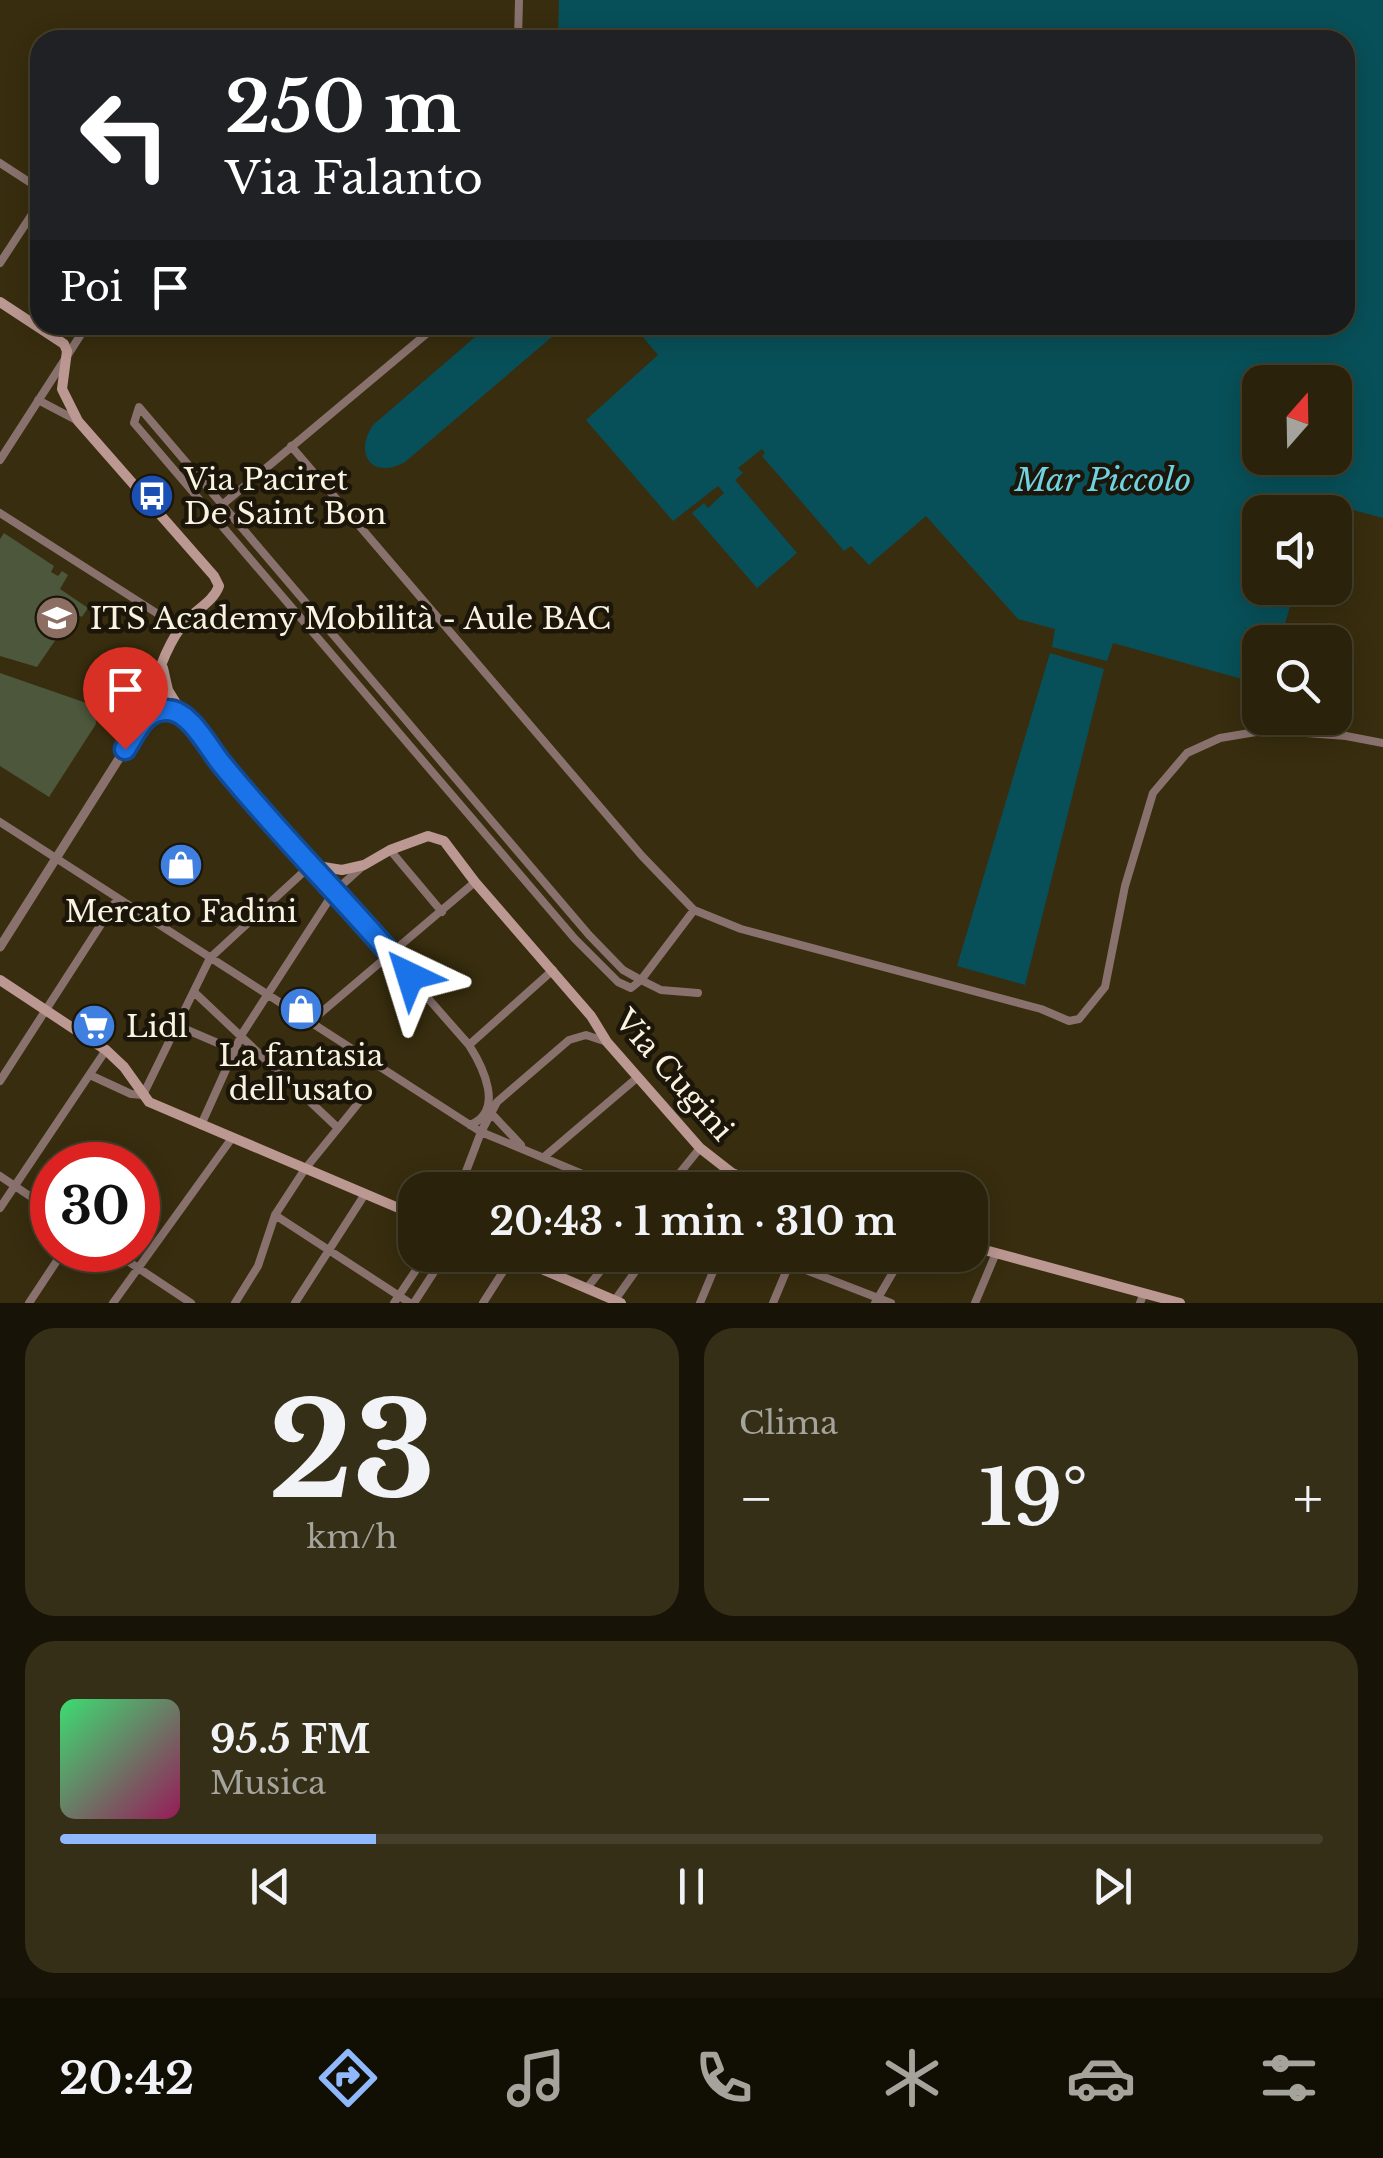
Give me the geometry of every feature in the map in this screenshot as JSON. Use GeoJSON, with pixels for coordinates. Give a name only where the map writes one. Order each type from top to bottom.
{"type":"FeatureCollection","features":[{"type":"Feature","properties":{"kind":"main road"},"geometry":{"type":"LineString","coordinates":[[0,302],[30,321]]}},
{"type":"Feature","properties":{"kind":"main road"},"geometry":{"type":"LineString","coordinates":[[52,335],[66,349],[62,388],[78,421],[219,586],[216,594],[180,628],[144,719]]}},
{"type":"Feature","properties":{"kind":"main road"},"geometry":{"type":"LineString","coordinates":[[163,667],[168,690],[184,717],[311,865],[342,870],[364,866]]}},
{"type":"Feature","properties":{"kind":"main road"},"geometry":{"type":"LineString","coordinates":[[144,719],[161,710],[184,717]]}},
{"type":"Feature","properties":{"kind":"main road","name":"Via Cugini"},"geometry":{"type":"LineString","coordinates":[[364,866],[390,850],[428,836],[444,842],[592,1016],[607,1042],[638,1078],[700,1148],[730,1172]]}},
{"type":"Feature","properties":{"kind":"main road"},"geometry":{"type":"LineString","coordinates":[[0,980],[106,1050],[124,1067],[149,1102],[398,1208]]}},
{"type":"Feature","properties":{"kind":"main road"},"geometry":{"type":"LineString","coordinates":[[988,1251],[1139,1295],[1180,1303]]}},
{"type":"Feature","properties":{"kind":"main road"},"geometry":{"type":"LineString","coordinates":[[548,1272],[586,1288],[597,1298],[618,1302]]}},
{"type":"Feature","properties":{"kind":"street"},"geometry":{"type":"LineString","coordinates":[[518,30],[519,0]]}},
{"type":"Feature","properties":{"kind":"street"},"geometry":{"type":"LineString","coordinates":[[0,163],[30,182]]}},
{"type":"Feature","properties":{"kind":"street"},"geometry":{"type":"LineString","coordinates":[[0,263],[30,217]]}},
{"type":"Feature","properties":{"kind":"street"},"geometry":{"type":"LineString","coordinates":[[0,460],[82,335]]}},
{"type":"Feature","properties":{"kind":"street"},"geometry":{"type":"LineString","coordinates":[[222,504],[425,335]]}},
{"type":"Feature","properties":{"kind":"street"},"geometry":{"type":"LineString","coordinates":[[38,400],[78,421]]}},
{"type":"Feature","properties":{"kind":"street"},"geometry":{"type":"LineString","coordinates":[[694,910],[641,980],[631,988],[618,982],[575,938],[134,422],[139,407],[589,935],[623,970],[641,980],[661,990],[698,993]]}},
{"type":"Feature","properties":{"kind":"street"},"geometry":{"type":"LineString","coordinates":[[291,446],[642,856],[694,910],[740,929],[1041,1009],[1069,1021],[1078,1019],[1105,987],[1124,886],[1153,793],[1188,753],[1220,738],[1268,730],[1383,743]]}},
{"type":"Feature","properties":{"kind":"street"},"geometry":{"type":"LineString","coordinates":[[0,513],[180,628]]}},
{"type":"Feature","properties":{"kind":"street"},"geometry":{"type":"LineString","coordinates":[[0,946],[144,719]]}},
{"type":"Feature","properties":{"kind":"street"},"geometry":{"type":"LineString","coordinates":[[0,822],[481,1132],[579,1172]]}},
{"type":"Feature","properties":{"kind":"street"},"geometry":{"type":"LineString","coordinates":[[390,850],[442,912]]}},
{"type":"Feature","properties":{"kind":"street"},"geometry":{"type":"LineString","coordinates":[[90,1075],[131,1094],[143,1095],[210,958],[311,865],[391,953],[469,1045],[485,1070],[488,1100],[482,1118],[470,1125]]}},
{"type":"Feature","properties":{"kind":"street"},"geometry":{"type":"LineString","coordinates":[[201,1125],[242,1034],[334,892],[364,866]]}},
{"type":"Feature","properties":{"kind":"street"},"geometry":{"type":"LineString","coordinates":[[310,1022],[475,882]]}},
{"type":"Feature","properties":{"kind":"street"},"geometry":{"type":"LineString","coordinates":[[0,1081],[118,898]]}},
{"type":"Feature","properties":{"kind":"street"},"geometry":{"type":"LineString","coordinates":[[469,1045],[553,970]]}},
{"type":"Feature","properties":{"kind":"street"},"geometry":{"type":"LineString","coordinates":[[194,992],[338,1128]]}},
{"type":"Feature","properties":{"kind":"street"},"geometry":{"type":"LineString","coordinates":[[178,1026],[234,1050]]}},
{"type":"Feature","properties":{"kind":"street"},"geometry":{"type":"LineString","coordinates":[[465,1172],[490,1112],[508,1092],[570,1040],[586,1035],[607,1042]]}},
{"type":"Feature","properties":{"kind":"street"},"geometry":{"type":"LineString","coordinates":[[0,1208],[106,1050]]}},
{"type":"Feature","properties":{"kind":"street"},"geometry":{"type":"LineString","coordinates":[[544,1157],[638,1078]]}},
{"type":"Feature","properties":{"kind":"street"},"geometry":{"type":"LineString","coordinates":[[488,1084],[508,1092]]}},
{"type":"Feature","properties":{"kind":"street"},"geometry":{"type":"LineString","coordinates":[[235,1303],[258,1266],[274,1215],[305,1169],[365,1095]]}},
{"type":"Feature","properties":{"kind":"street"},"geometry":{"type":"LineString","coordinates":[[490,1112],[525,1150]]}},
{"type":"Feature","properties":{"kind":"street"},"geometry":{"type":"LineString","coordinates":[[160,1238],[232,1138]]}},
{"type":"Feature","properties":{"kind":"street"},"geometry":{"type":"LineString","coordinates":[[681,1172],[700,1148]]}},
{"type":"Feature","properties":{"kind":"street"},"geometry":{"type":"LineString","coordinates":[[0,1176],[30,1196]]}},
{"type":"Feature","properties":{"kind":"street"},"geometry":{"type":"LineString","coordinates":[[295,1303],[365,1194]]}},
{"type":"Feature","properties":{"kind":"street"},"geometry":{"type":"LineString","coordinates":[[274,1215],[397,1300],[412,1303],[433,1272]]}},
{"type":"Feature","properties":{"kind":"street"},"geometry":{"type":"LineString","coordinates":[[975,1303],[996,1253]]}},
{"type":"Feature","properties":{"kind":"street"},"geometry":{"type":"LineString","coordinates":[[29,1303],[49,1272]]}},
{"type":"Feature","properties":{"kind":"street"},"geometry":{"type":"LineString","coordinates":[[113,1303],[135,1272]]}},
{"type":"Feature","properties":{"kind":"street"},"geometry":{"type":"LineString","coordinates":[[144,1272],[191,1303]]}},
{"type":"Feature","properties":{"kind":"street"},"geometry":{"type":"LineString","coordinates":[[397,1300],[415,1272]]}},
{"type":"Feature","properties":{"kind":"street"},"geometry":{"type":"LineString","coordinates":[[482,1303],[501,1272]]}},
{"type":"Feature","properties":{"kind":"street"},"geometry":{"type":"LineString","coordinates":[[586,1288],[599,1272]]}},
{"type":"Feature","properties":{"kind":"street"},"geometry":{"type":"LineString","coordinates":[[618,1302],[637,1272]]}},
{"type":"Feature","properties":{"kind":"street"},"geometry":{"type":"LineString","coordinates":[[700,1303],[713,1272]]}},
{"type":"Feature","properties":{"kind":"street"},"geometry":{"type":"LineString","coordinates":[[773,1303],[786,1272]]}},
{"type":"Feature","properties":{"kind":"street"},"geometry":{"type":"LineString","coordinates":[[817,1272],[876,1301],[891,1303]]}},
{"type":"Feature","properties":{"kind":"street"},"geometry":{"type":"LineString","coordinates":[[876,1301],[893,1272]]}},
{"type":"Feature","properties":{"kind":"green space"},"geometry":{"type":"Polygon","coordinates":[[[4,533],[54,566],[51,572],[68,575],[60,589],[88,608],[82,617],[74,613],[37,667],[0,656],[0,539],[4,533]]]}},
{"type":"Feature","properties":{"kind":"green space"},"geometry":{"type":"Polygon","coordinates":[[[0,673],[95,706],[96,724],[49,797],[0,766],[0,673]]]}},
{"type":"Feature","properties":{"kind":"water","name":"Mar Piccolo"},"geometry":{"type":"Polygon","coordinates":[[[559,0],[1383,0],[1383,518],[1352,510],[1352,495],[1242,495],[1242,605],[1290,605],[1285,625],[1242,625],[1242,679],[1113,643],[1107,661],[1052,647],[1055,629],[1018,619],[926,516],[869,565],[851,546],[844,551],[762,456],[762,449],[738,468],[743,473],[735,480],[797,553],[757,588],[692,513],[704,503],[708,508],[724,493],[718,486],[673,521],[586,420],[658,355],[641,335],[1355,335],[1355,30],[558,30],[559,0]]]}},
{"type":"Feature","properties":{"kind":"water"},"geometry":{"type":"Polygon","coordinates":[[[477,335],[554,335],[405,462],[384,468],[369,462],[365,446],[373,425],[477,335]]]}},
{"type":"Feature","properties":{"kind":"water"},"geometry":{"type":"Polygon","coordinates":[[[1050,653],[1104,669],[1025,985],[957,966],[1050,653]]]}},
{"type":"Feature","properties":{"kind":"place","name":"Via Paciret De Saint Bon"},"geometry":{"type":"Point","coordinates":[152,496]}},
{"type":"Feature","properties":{"kind":"place","name":"ITS Academy Mobilità - Aule BAC"},"geometry":{"type":"Point","coordinates":[57,618]}},
{"type":"Feature","properties":{"kind":"place","name":"Mercato Fadini"},"geometry":{"type":"Point","coordinates":[181,865]}},
{"type":"Feature","properties":{"kind":"place","name":"La fantasia dell'usato"},"geometry":{"type":"Point","coordinates":[301,1009]}},
{"type":"Feature","properties":{"kind":"place","name":"Lidl"},"geometry":{"type":"Point","coordinates":[94,1026]}},
{"type":"Feature","properties":{"kind":"route"},"geometry":{"type":"LineString","coordinates":[[125,749],[144,719],[154,713],[171,710],[184,717],[322,880],[410,976]]}}]}
